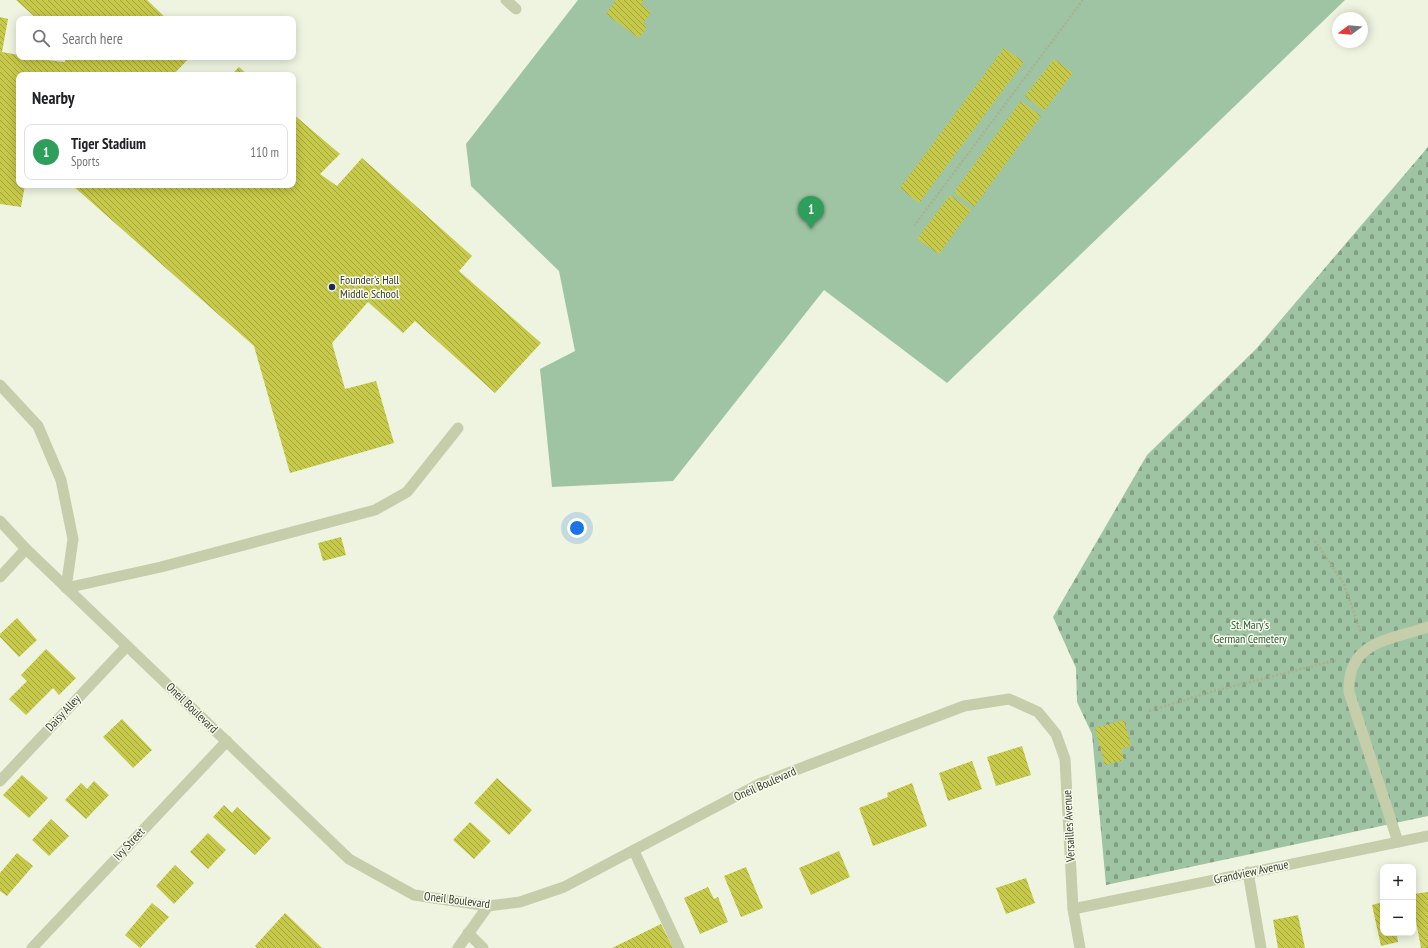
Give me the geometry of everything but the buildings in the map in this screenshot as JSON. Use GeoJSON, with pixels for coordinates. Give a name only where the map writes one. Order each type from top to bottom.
{"type":"FeatureCollection","features":[{"type":"Feature","properties":{"kind":"street"},"geometry":{"type":"LineString","coordinates":[[506,0],[516,9]]}},
{"type":"Feature","properties":{"kind":"street"},"geometry":{"type":"LineString","coordinates":[[0,386],[38,426],[61,480],[73,539],[66,588],[161,567],[375,510],[407,492],[458,428]]}},
{"type":"Feature","properties":{"kind":"street","name":"Oneil Boulevard"},"geometry":{"type":"LineString","coordinates":[[0,521],[66,588],[349,859],[414,895],[488,906],[520,902],[564,887],[759,784],[964,706],[1009,699],[1038,712]]}},
{"type":"Feature","properties":{"kind":"street"},"geometry":{"type":"LineString","coordinates":[[0,577],[26,549]]}},
{"type":"Feature","properties":{"kind":"street"},"geometry":{"type":"LineString","coordinates":[[1398,842],[1349,692],[1349,678],[1352,665],[1363,651],[1372,645],[1428,627]]}},
{"type":"Feature","properties":{"kind":"street","name":"Daisy Alley"},"geometry":{"type":"LineString","coordinates":[[0,781],[127,646]]}},
{"type":"Feature","properties":{"kind":"street","name":"Versailles Avenue"},"geometry":{"type":"LineString","coordinates":[[1038,712],[1056,734],[1065,759],[1073,909],[1080,948]]}},
{"type":"Feature","properties":{"kind":"street","name":"Ivy Street"},"geometry":{"type":"LineString","coordinates":[[32,948],[227,741]]}},
{"type":"Feature","properties":{"kind":"street","name":"Grandview Avenue"},"geometry":{"type":"LineString","coordinates":[[1073,909],[1428,836]]}},
{"type":"Feature","properties":{"kind":"street"},"geometry":{"type":"LineString","coordinates":[[634,851],[679,948]]}},
{"type":"Feature","properties":{"kind":"street"},"geometry":{"type":"LineString","coordinates":[[1248,872],[1262,948]]}},
{"type":"Feature","properties":{"kind":"street"},"geometry":{"type":"LineString","coordinates":[[458,948],[488,906]]}},
{"type":"Feature","properties":{"kind":"street"},"geometry":{"type":"LineString","coordinates":[[468,933],[483,948]]}},
{"type":"Feature","properties":{"kind":"path"},"geometry":{"type":"LineString","coordinates":[[914,226],[1083,0]]}},
{"type":"Feature","properties":{"kind":"path"},"geometry":{"type":"LineString","coordinates":[[1149,711],[1214,691],[1303,670],[1363,651],[1344,584],[1315,542]]}},
{"type":"Feature","properties":{"kind":"green space"},"geometry":{"type":"Polygon","coordinates":[[[578,0],[1345,0],[947,383],[824,290],[673,481],[552,487],[540,369],[575,351],[559,271],[471,186],[466,144],[578,0]]]}},
{"type":"Feature","properties":{"kind":"green space","name":"St. Mary's German Cemetery"},"geometry":{"type":"Polygon","coordinates":[[[1428,147],[1428,816],[1106,885],[1092,734],[1077,702],[1076,668],[1053,617],[1147,455],[1256,349],[1428,147]]]}},
{"type":"Feature","properties":{"kind":"place","name":"Tiger Stadium"},"geometry":{"type":"Point","coordinates":[811,229]}},
{"type":"Feature","properties":{"kind":"place","name":"Founder's Hall Middle School"},"geometry":{"type":"Point","coordinates":[332,287]}}]}
